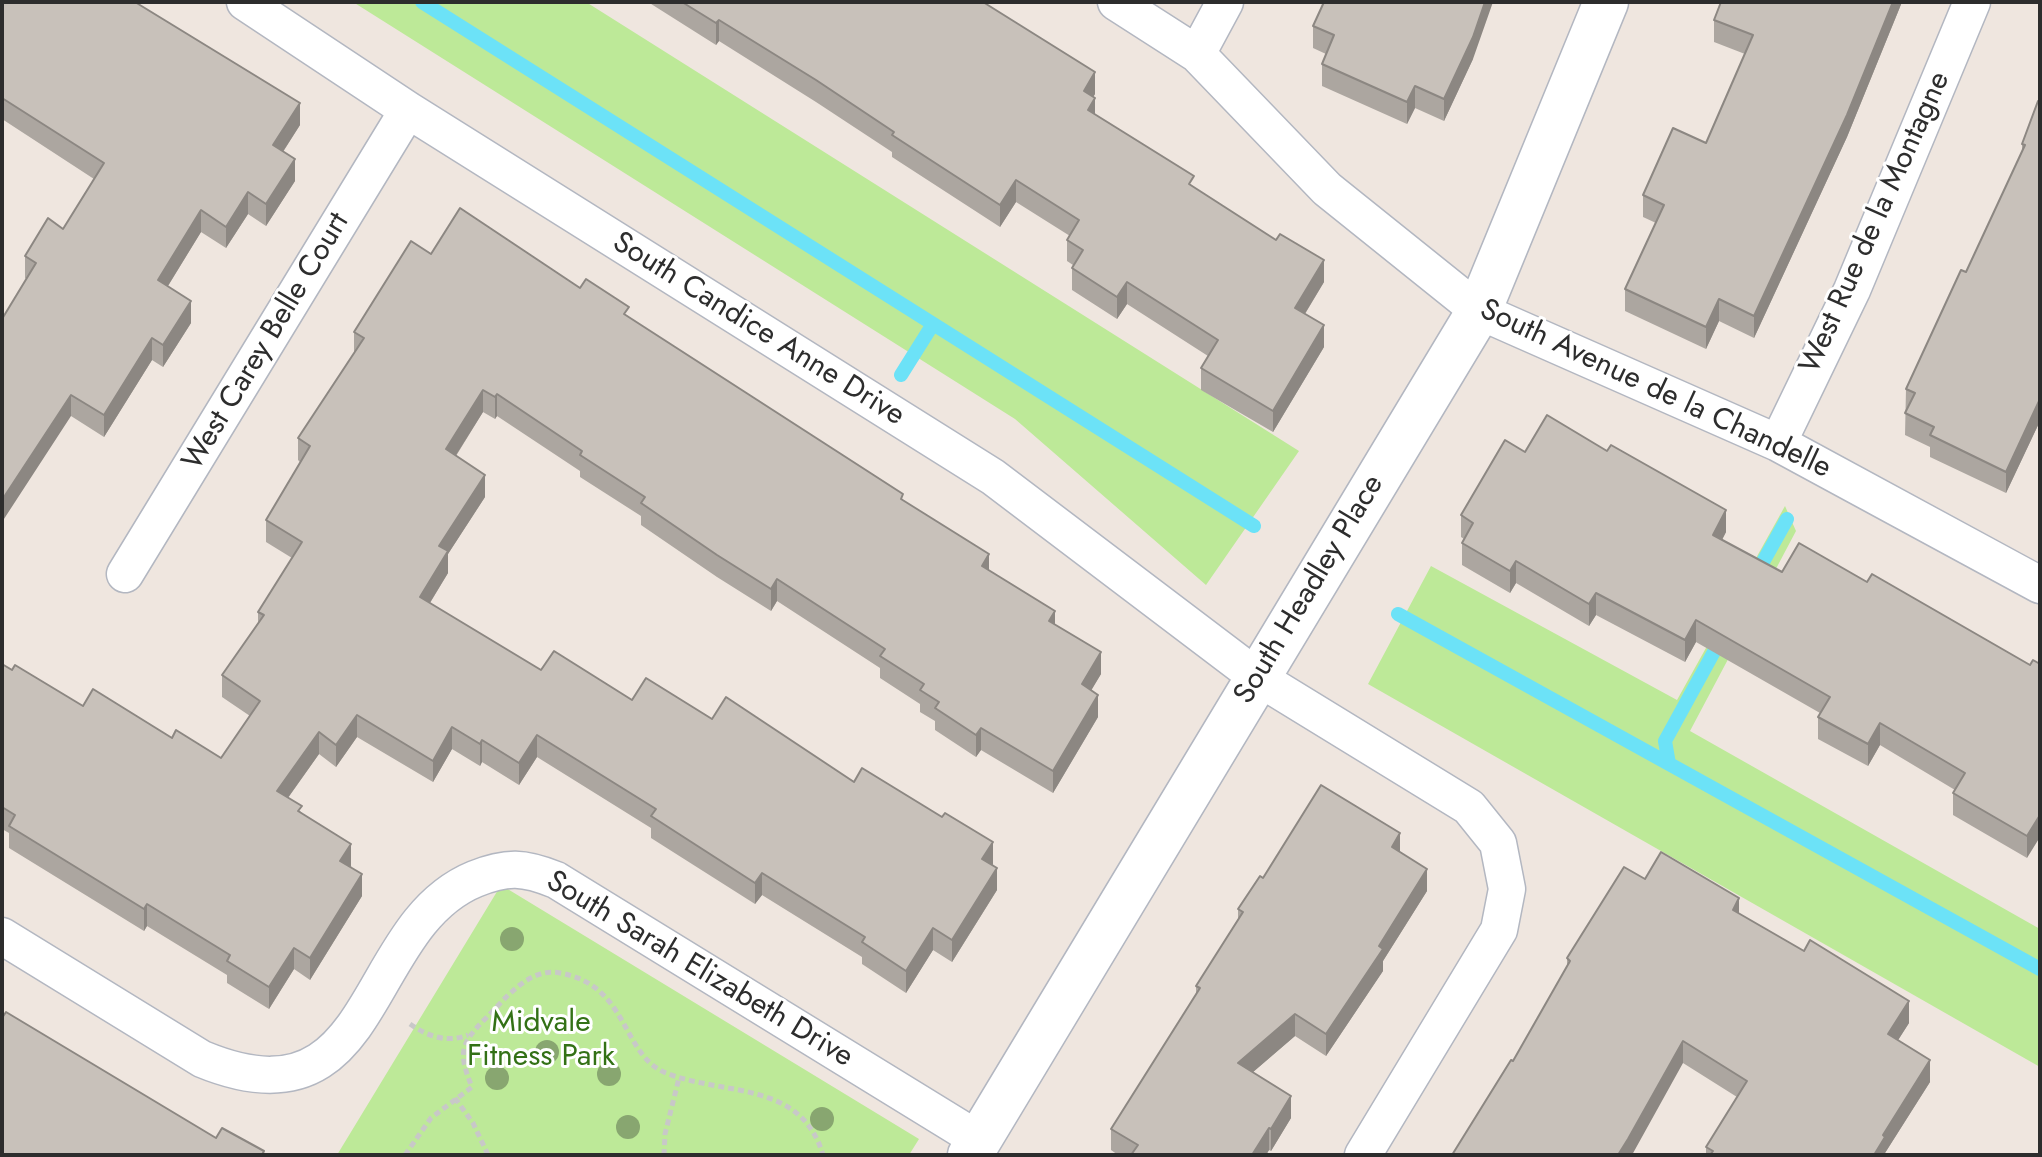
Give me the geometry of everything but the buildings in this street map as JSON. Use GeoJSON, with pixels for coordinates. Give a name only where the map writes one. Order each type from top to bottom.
{"type":"FeatureCollection","features":[{"type":"Feature","properties":{"kind":"street","name":"South Candice Anne Drive"},"geometry":{"type":"LineString","coordinates":[[245,2],[408,110],[993,477],[1257,677],[1469,807],[1498,843],[1507,889],[1499,930],[1363,1155]]}},
{"type":"Feature","properties":{"kind":"street","name":"South Avenue de la Chandelle"},"geometry":{"type":"LineString","coordinates":[[1116,2],[1197,54],[1327,189],[1479,311],[1778,443],[2040,585]]}},
{"type":"Feature","properties":{"kind":"street"},"geometry":{"type":"LineString","coordinates":[[1197,54],[1225,2]]}},
{"type":"Feature","properties":{"kind":"street","name":"South Headley Place"},"geometry":{"type":"LineString","coordinates":[[974,1147],[1479,311],[1606,2]]}},
{"type":"Feature","properties":{"kind":"street","name":"West Rue de la Montagne"},"geometry":{"type":"LineString","coordinates":[[1778,443],[1852,290],[1972,2]]}},
{"type":"Feature","properties":{"kind":"street","name":"West Carey Belle Court"},"geometry":{"type":"LineString","coordinates":[[125,574],[408,110]]}},
{"type":"Feature","properties":{"kind":"street","name":"South Sarah Elizabeth Drive"},"geometry":{"type":"LineString","coordinates":[[2,936],[202,1059],[231,1071],[264,1075],[293,1072],[322,1061],[349,1034],[423,916],[456,887],[497,869],[530,870],[556,880],[974,1147]]}},
{"type":"Feature","properties":{"kind":"path"},"geometry":{"type":"LineString","coordinates":[[410,1024],[423,1033],[452,1041],[469,1035],[533,975],[558,972],[585,981],[611,1001],[646,1061],[679,1078],[756,1094],[794,1110],[818,1138],[823,1155]]}},
{"type":"Feature","properties":{"kind":"path"},"geometry":{"type":"LineString","coordinates":[[405,1155],[431,1118],[472,1087],[461,1061],[469,1035]]}},
{"type":"Feature","properties":{"kind":"path"},"geometry":{"type":"LineString","coordinates":[[664,1155],[665,1134],[679,1078]]}},
{"type":"Feature","properties":{"kind":"path"},"geometry":{"type":"LineString","coordinates":[[455,1098],[473,1123],[488,1155]]}},
{"type":"Feature","properties":{"kind":"green space"},"geometry":{"type":"Polygon","coordinates":[[[353,2],[586,2],[1299,451],[1206,585],[1015,419],[353,2]]]}},
{"type":"Feature","properties":{"kind":"green space"},"geometry":{"type":"Polygon","coordinates":[[[1785,506],[1796,531],[1690,731],[2040,929],[2040,1067],[1368,684],[1431,566],[1677,700],[1785,506]]]}},
{"type":"Feature","properties":{"kind":"green space","name":"Midvale Fitness Park"},"geometry":{"type":"Polygon","coordinates":[[[501,885],[919,1139],[909,1155],[337,1155],[501,885]]]}},
{"type":"Feature","properties":{"kind":"waterway"},"geometry":{"type":"LineString","coordinates":[[422,2],[1254,526]]}},
{"type":"Feature","properties":{"kind":"waterway"},"geometry":{"type":"LineString","coordinates":[[901,375],[933,324]]}},
{"type":"Feature","properties":{"kind":"waterway"},"geometry":{"type":"LineString","coordinates":[[1754,578],[1787,519]]}},
{"type":"Feature","properties":{"kind":"waterway"},"geometry":{"type":"LineString","coordinates":[[1398,614],[2040,969]]}},
{"type":"Feature","properties":{"kind":"waterway"},"geometry":{"type":"LineString","coordinates":[[1669,764],[1665,741],[1721,639]]}}]}
